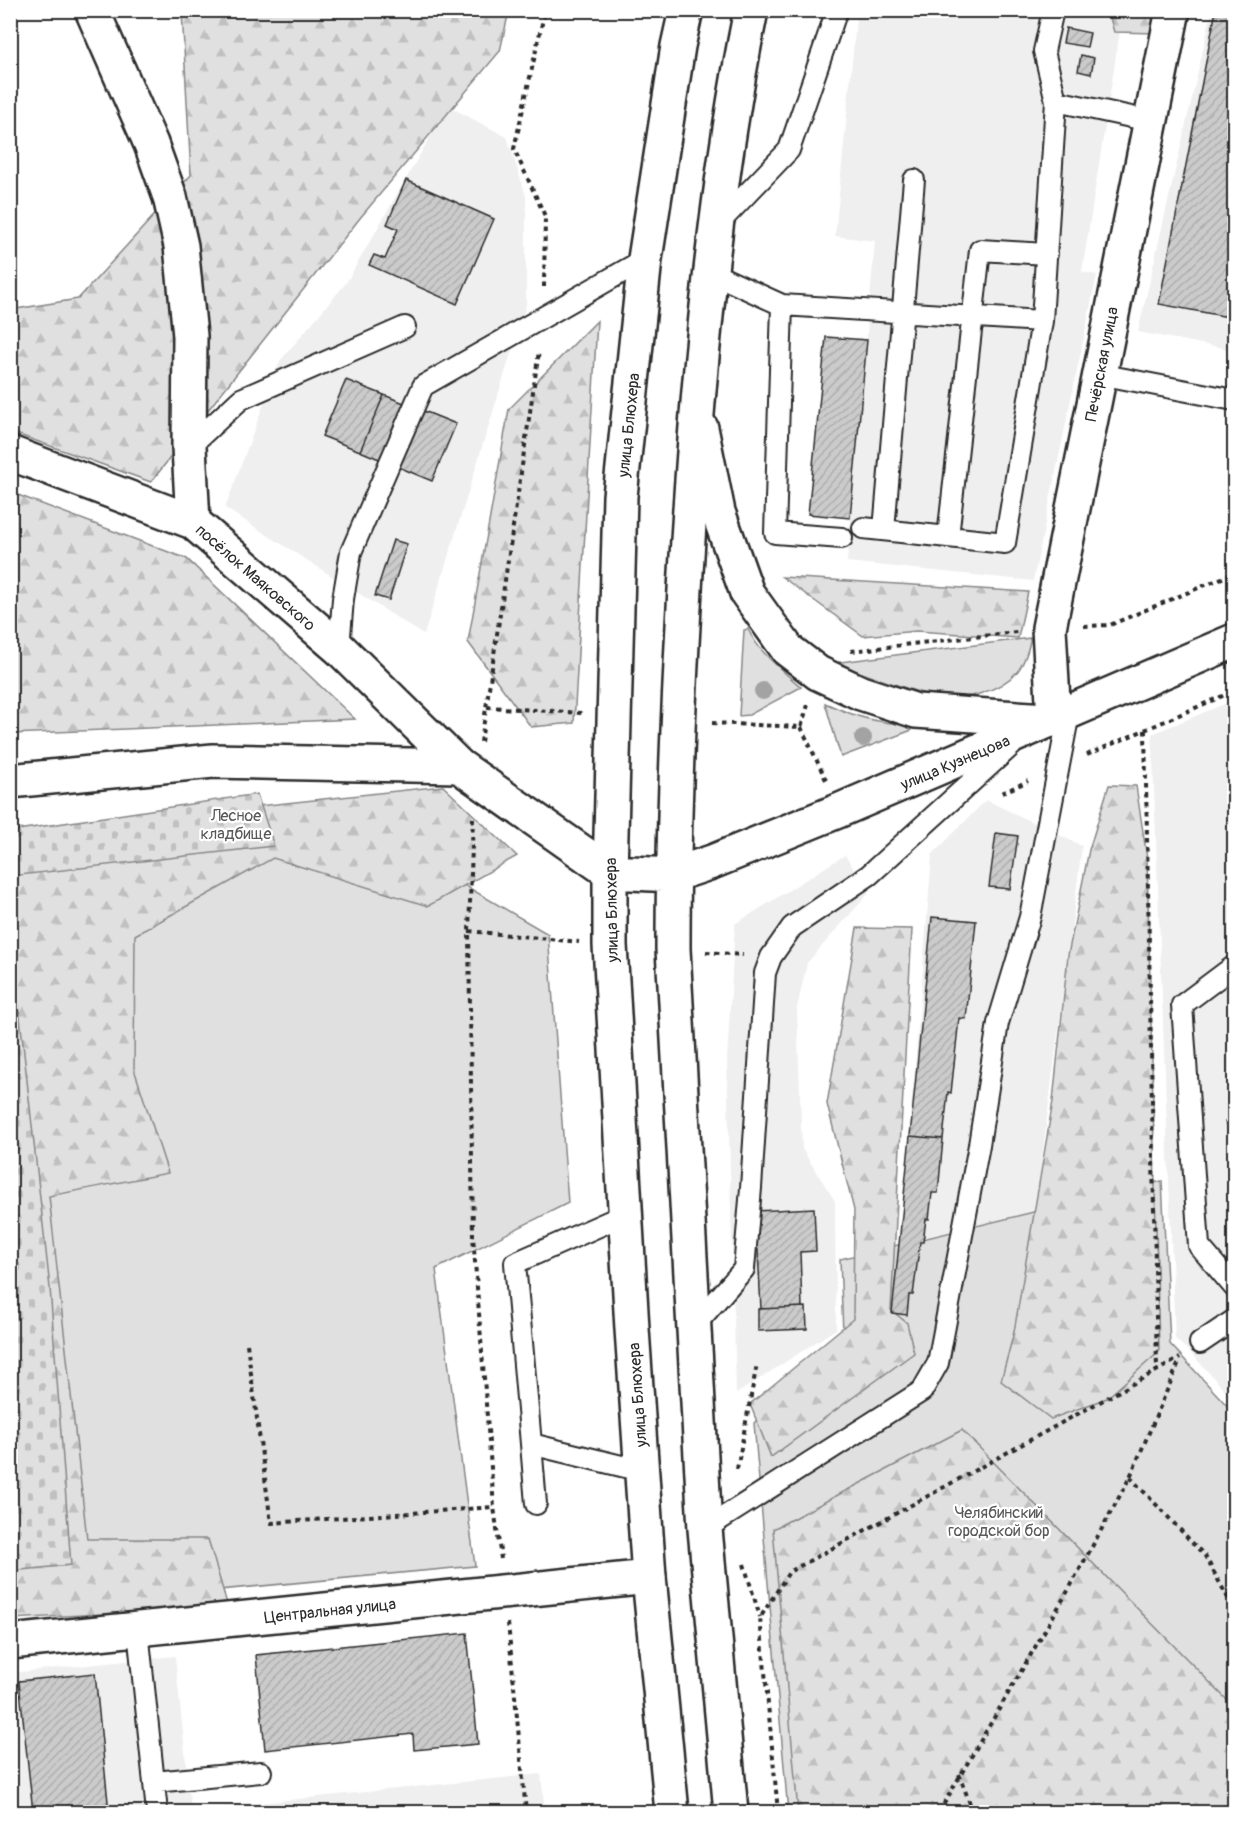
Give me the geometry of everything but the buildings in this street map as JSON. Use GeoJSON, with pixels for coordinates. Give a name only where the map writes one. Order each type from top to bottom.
{"type":"FeatureCollection","features":[{"type":"Feature","properties":{"kind":"street","name":"улица Блюхера"},"geometry":{"type":"LineString","coordinates":[[672,1812],[649,1577],[610,945],[609,872],[620,496],[645,259],[686,10]]}},
{"type":"Feature","properties":{"kind":"street"},"geometry":{"type":"LineString","coordinates":[[731,1812],[705,1528],[673,949],[673,875],[677,721],[696,407],[718,224],[751,10]]}},
{"type":"Feature","properties":{"kind":"street","name":"Печёрская улица"},"geometry":{"type":"LineString","coordinates":[[1050,722],[1049,628],[1173,10]]}},
{"type":"Feature","properties":{"kind":"street"},"geometry":{"type":"LineString","coordinates":[[88,12],[151,144],[170,197],[181,246],[190,336],[189,447],[193,522]]}},
{"type":"Feature","properties":{"kind":"street"},"geometry":{"type":"LineString","coordinates":[[696,407],[718,512],[747,593],[788,650],[818,673],[861,693],[916,711],[1050,722]]}},
{"type":"Feature","properties":{"kind":"street","name":"посёлок Маяковского"},"geometry":{"type":"LineString","coordinates":[[10,453],[193,522],[339,648],[467,772],[609,872]]}},
{"type":"Feature","properties":{"kind":"street","name":"улица Кузнецова"},"geometry":{"type":"LineString","coordinates":[[673,875],[712,862],[1050,722],[1234,641]]}},
{"type":"Feature","properties":{"kind":"street"},"geometry":{"type":"LineString","coordinates":[[10,781],[213,761],[467,772]]}},
{"type":"Feature","properties":{"kind":"street"},"geometry":{"type":"LineString","coordinates":[[609,872],[673,875]]}},
{"type":"Feature","properties":{"kind":"street","name":"Центральная улица"},"geometry":{"type":"LineString","coordinates":[[10,1642],[649,1577]]}},
{"type":"Feature","properties":{"kind":"lane"},"geometry":{"type":"LineString","coordinates":[[718,224],[789,150],[837,10]]}},
{"type":"Feature","properties":{"kind":"lane"},"geometry":{"type":"LineString","coordinates":[[863,528],[1005,543],[1042,321],[1056,101],[1044,51],[1053,10]]}},
{"type":"Feature","properties":{"kind":"lane"},"geometry":{"type":"LineString","coordinates":[[1056,101],[1150,121]]}},
{"type":"Feature","properties":{"kind":"lane"},"geometry":{"type":"LineString","coordinates":[[884,530],[914,180]]}},
{"type":"Feature","properties":{"kind":"lane"},"geometry":{"type":"LineString","coordinates":[[948,537],[980,249],[1047,254]]}},
{"type":"Feature","properties":{"kind":"lane"},"geometry":{"type":"LineString","coordinates":[[339,648],[343,599],[351,552],[423,386],[645,259]]}},
{"type":"Feature","properties":{"kind":"lane"},"geometry":{"type":"LineString","coordinates":[[712,273],[782,305],[1042,321]]}},
{"type":"Feature","properties":{"kind":"lane"},"geometry":{"type":"LineString","coordinates":[[782,305],[775,533],[842,538]]}},
{"type":"Feature","properties":{"kind":"lane"},"geometry":{"type":"LineString","coordinates":[[189,447],[241,399],[405,327]]}},
{"type":"Feature","properties":{"kind":"lane"},"geometry":{"type":"LineString","coordinates":[[1099,374],[1234,400]]}},
{"type":"Feature","properties":{"kind":"lane"},"geometry":{"type":"LineString","coordinates":[[695,1325],[744,1269],[765,973],[771,957],[792,927],[869,875],[1050,722]]}},
{"type":"Feature","properties":{"kind":"lane"},"geometry":{"type":"LineString","coordinates":[[705,1528],[922,1391],[938,1363],[979,1145],[998,1023],[1030,917],[1050,722]]}},
{"type":"Feature","properties":{"kind":"lane"},"geometry":{"type":"LineString","coordinates":[[1234,966],[1182,1005],[1199,1246],[1234,1287]]}},
{"type":"Feature","properties":{"kind":"lane"},"geometry":{"type":"LineString","coordinates":[[536,1504],[515,1263],[626,1214]]}},
{"type":"Feature","properties":{"kind":"lane"},"geometry":{"type":"LineString","coordinates":[[1200,1343],[1234,1320]]}},
{"type":"Feature","properties":{"kind":"lane"},"geometry":{"type":"LineString","coordinates":[[531,1444],[642,1471]]}},
{"type":"Feature","properties":{"kind":"lane"},"geometry":{"type":"LineString","coordinates":[[138,1630],[157,1812]]}},
{"type":"Feature","properties":{"kind":"lane"},"geometry":{"type":"LineString","coordinates":[[154,1782],[261,1772]]}},
{"type":"Feature","properties":{"kind":"path"},"geometry":{"type":"LineString","coordinates":[[526,1812],[505,1592],[494,1506],[474,1236],[467,772],[543,318],[545,216],[514,149],[545,10]]}},
{"type":"Feature","properties":{"kind":"path"},"geometry":{"type":"LineString","coordinates":[[1145,730],[1157,1371]]}},
{"type":"Feature","properties":{"kind":"path"},"geometry":{"type":"LineString","coordinates":[[247,1344],[271,1523],[494,1506]]}},
{"type":"Feature","properties":{"kind":"path"},"geometry":{"type":"LineString","coordinates":[[778,1812],[760,1618],[789,1572],[1182,1357],[1130,1477],[1069,1589],[959,1774],[939,1812]]}},
{"type":"Feature","properties":{"kind":"path"},"geometry":{"type":"LineString","coordinates":[[1130,1477],[1205,1556],[1234,1609]]}},
{"type":"Feature","properties":{"kind":"path"},"geometry":{"type":"LineString","coordinates":[[959,1774],[973,1812]]}},
{"type":"Feature","properties":{"kind":"shaded area"},"geometry":{"type":"Polygon","coordinates":[[[857,11],[1123,11],[1082,272],[1097,275],[1033,581],[847,562],[875,241],[835,236],[857,11]]]}},
{"type":"Feature","properties":{"kind":"shaded area"},"geometry":{"type":"Polygon","coordinates":[[[1212,11],[1234,11],[1234,350],[1138,332],[1212,11]]]}},
{"type":"Feature","properties":{"kind":"shaded area"},"geometry":{"type":"Polygon","coordinates":[[[448,106],[507,137],[526,196],[526,305],[424,635],[225,508],[280,361],[346,283],[448,106]]]}},
{"type":"Feature","properties":{"kind":"shaded area"},"geometry":{"type":"Polygon","coordinates":[[[1234,700],[1234,1400],[1175,1339],[1152,734],[1234,700]]]}},
{"type":"Feature","properties":{"kind":"shaded area"},"geometry":{"type":"Polygon","coordinates":[[[986,800],[1082,846],[1016,1360],[889,1387],[932,855],[986,800]]]}},
{"type":"Feature","properties":{"kind":"shaded area"},"geometry":{"type":"Polygon","coordinates":[[[845,855],[869,893],[807,963],[797,1008],[802,1149],[835,1201],[836,1329],[736,1394],[727,1060],[735,924],[845,855]]]}},
{"type":"Feature","properties":{"kind":"shaded area"},"geometry":{"type":"Polygon","coordinates":[[[175,1656],[191,1810],[541,1774],[545,1812],[14,1812],[10,1779],[10,1673],[175,1656]]]}},
{"type":"Feature","properties":{"kind":"green space"},"geometry":{"type":"Polygon","coordinates":[[[182,11],[509,11],[500,51],[360,218],[151,482],[11,432],[10,310],[78,299],[191,175],[182,11]]]}},
{"type":"Feature","properties":{"kind":"green space"},"geometry":{"type":"Polygon","coordinates":[[[1108,11],[1161,11],[1157,33],[1114,32],[1108,11]]]}},
{"type":"Feature","properties":{"kind":"green space"},"geometry":{"type":"Polygon","coordinates":[[[597,321],[574,723],[531,727],[468,642],[509,409],[597,321]]]}},
{"type":"Feature","properties":{"kind":"green space"},"geometry":{"type":"Polygon","coordinates":[[[10,492],[187,559],[355,719],[11,734],[10,492]]]}},
{"type":"Feature","properties":{"kind":"green space"},"geometry":{"type":"Polygon","coordinates":[[[782,577],[1028,592],[1018,638],[917,631],[863,636],[782,577]]]}},
{"type":"Feature","properties":{"kind":"green space"},"geometry":{"type":"Polygon","coordinates":[[[748,629],[764,653],[801,687],[749,715],[739,716],[744,630],[748,629]]]}},
{"type":"Feature","properties":{"kind":"green space"},"geometry":{"type":"Polygon","coordinates":[[[1031,638],[1022,664],[1010,679],[981,694],[959,698],[939,697],[917,692],[849,669],[840,662],[1031,638]]]}},
{"type":"Feature","properties":{"kind":"green space"},"geometry":{"type":"Polygon","coordinates":[[[825,703],[866,719],[910,725],[912,730],[841,757],[825,703]]]}},
{"type":"Feature","properties":{"kind":"green space"},"geometry":{"type":"Polygon","coordinates":[[[1109,785],[1136,786],[1147,858],[1159,1352],[1107,1398],[1051,1419],[1001,1381],[1014,1332],[1053,1101],[1068,955],[1089,850],[1109,785]]]}},
{"type":"Feature","properties":{"kind":"green space"},"geometry":{"type":"Polygon","coordinates":[[[443,786],[517,856],[428,906],[273,858],[135,935],[134,1069],[168,1173],[49,1196],[87,1539],[208,1539],[228,1607],[11,1619],[11,833],[443,786]]]}},
{"type":"Feature","properties":{"kind":"green space","name":"Лесное кладбище"},"geometry":{"type":"Polygon","coordinates":[[[257,794],[274,846],[11,876],[11,831],[257,794]]]}},
{"type":"Feature","properties":{"kind":"green space"},"geometry":{"type":"Polygon","coordinates":[[[380,836],[548,934],[568,1203],[436,1269],[475,1566],[91,1602],[10,876],[380,836]]]}},
{"type":"Feature","properties":{"kind":"green space"},"geometry":{"type":"Polygon","coordinates":[[[10,927],[50,1288],[71,1565],[11,1571],[10,927]]]}},
{"type":"Feature","properties":{"kind":"green space"},"geometry":{"type":"Polygon","coordinates":[[[857,928],[912,929],[891,1310],[907,1323],[914,1353],[771,1457],[750,1404],[853,1319],[854,1210],[827,1104],[857,928]]]}},
{"type":"Feature","properties":{"kind":"green space","name":"Челябинский городской бор"},"geometry":{"type":"Polygon","coordinates":[[[1162,1181],[1170,1344],[1234,1413],[1234,1812],[788,1812],[754,1423],[843,1333],[840,1259],[1162,1181]]]}},
{"type":"Feature","properties":{"kind":"green space","name":"Челябинский городской бор"},"geometry":{"type":"Polygon","coordinates":[[[962,1430],[1234,1707],[1234,1812],[798,1812],[773,1529],[962,1430]]]}}]}
